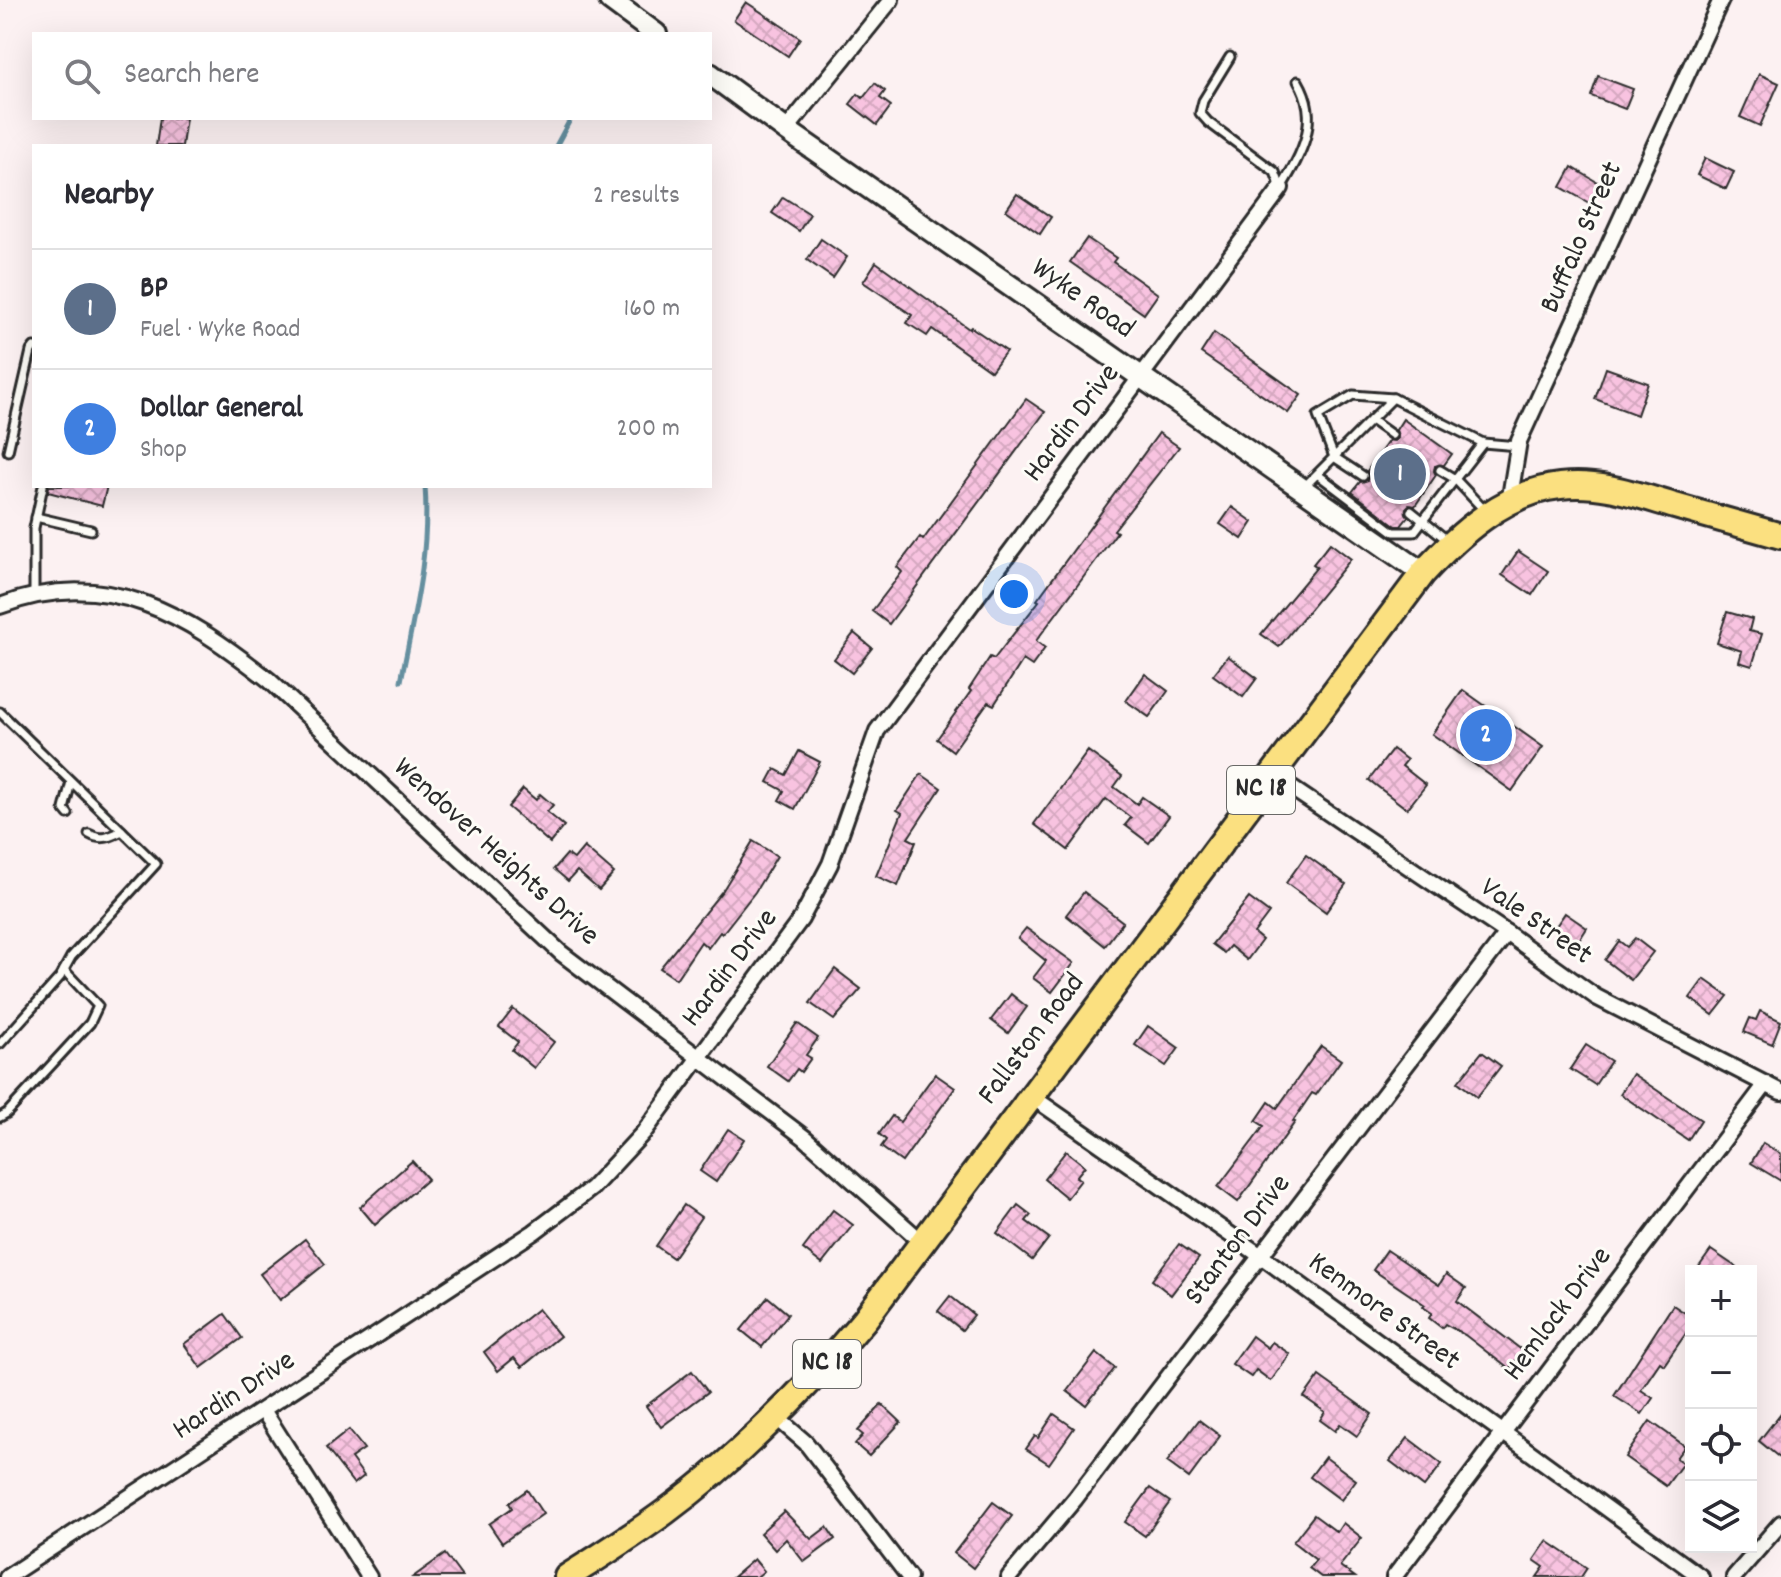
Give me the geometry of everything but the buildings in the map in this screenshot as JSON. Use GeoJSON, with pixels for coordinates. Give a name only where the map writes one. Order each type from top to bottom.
{"type":"FeatureCollection","features":[{"type":"Feature","properties":{"kind":"main road"},"geometry":{"type":"LineString","coordinates":[[610,0],[653,32]]}},
{"type":"Feature","properties":{"kind":"main road","name":"Wyke Road"},"geometry":{"type":"LineString","coordinates":[[712,75],[1302,489],[1365,522],[1423,573]]}},
{"type":"Feature","properties":{"kind":"main road","name":"NC 18"},"geometry":{"type":"LineString","coordinates":[[1498,509],[1560,486],[1598,485],[1781,536]]}},
{"type":"Feature","properties":{"kind":"main road","name":"Fallston Road"},"geometry":{"type":"LineString","coordinates":[[567,1577],[667,1511],[776,1417],[865,1319],[1423,573],[1450,544],[1498,509]]}},
{"type":"Feature","properties":{"kind":"street"},"geometry":{"type":"LineString","coordinates":[[786,130],[891,0]]}},
{"type":"Feature","properties":{"kind":"street","name":"Buffalo Street"},"geometry":{"type":"LineString","coordinates":[[1498,509],[1518,446],[1721,0]]}},
{"type":"Feature","properties":{"kind":"street","name":"Hardin Drive"},"geometry":{"type":"LineString","coordinates":[[7,1577],[534,1232],[592,1188],[644,1132],[801,919],[830,864],[877,731],[1281,188]]}},
{"type":"Feature","properties":{"kind":"street","name":"Wendover Heights Drive"},"geometry":{"type":"LineString","coordinates":[[0,606],[34,595],[94,590],[118,594],[151,604],[221,643],[269,680],[561,953],[805,1138],[922,1242]]}},
{"type":"Feature","properties":{"kind":"street","name":"Vale Street"},"geometry":{"type":"LineString","coordinates":[[1272,775],[1507,933],[1596,997],[1781,1092]]}},
{"type":"Feature","properties":{"kind":"street","name":"Stanton Drive"},"geometry":{"type":"LineString","coordinates":[[1009,1577],[1075,1499],[1507,933]]}},
{"type":"Feature","properties":{"kind":"street","name":"Hemlock Drive"},"geometry":{"type":"LineString","coordinates":[[1394,1577],[1766,1084]]}},
{"type":"Feature","properties":{"kind":"street","name":"Kenmore Street"},"geometry":{"type":"LineString","coordinates":[[1031,1096],[1261,1256],[1701,1577]]}},
{"type":"Feature","properties":{"kind":"street"},"geometry":{"type":"LineString","coordinates":[[263,1410],[369,1577]]}},
{"type":"Feature","properties":{"kind":"street"},"geometry":{"type":"LineString","coordinates":[[776,1417],[806,1443],[909,1577]]}},
{"type":"Feature","properties":{"kind":"street"},"geometry":{"type":"LineString","coordinates":[[1734,1577],[1781,1523]]}},
{"type":"Feature","properties":{"kind":"lane"},"geometry":{"type":"LineString","coordinates":[[1230,57],[1203,101],[1200,113],[1275,172],[1281,188]]}},
{"type":"Feature","properties":{"kind":"lane"},"geometry":{"type":"LineString","coordinates":[[1281,188],[1303,152],[1310,122],[1306,95],[1298,81]]}},
{"type":"Feature","properties":{"kind":"lane"},"geometry":{"type":"LineString","coordinates":[[8,451],[32,350]]}},
{"type":"Feature","properties":{"kind":"lane"},"geometry":{"type":"LineString","coordinates":[[1363,476],[1334,457],[1318,416],[1353,395],[1393,398],[1483,443],[1518,446]]}},
{"type":"Feature","properties":{"kind":"lane"},"geometry":{"type":"LineString","coordinates":[[1302,489],[1393,398]]}},
{"type":"Feature","properties":{"kind":"lane"},"geometry":{"type":"LineString","coordinates":[[1371,420],[1392,435]]}},
{"type":"Feature","properties":{"kind":"lane"},"geometry":{"type":"LineString","coordinates":[[1317,474],[1365,522],[1394,532],[1414,532],[1483,443]]}},
{"type":"Feature","properties":{"kind":"lane"},"geometry":{"type":"LineString","coordinates":[[1440,470],[1498,509]]}},
{"type":"Feature","properties":{"kind":"lane"},"geometry":{"type":"LineString","coordinates":[[34,595],[36,517],[43,488]]}},
{"type":"Feature","properties":{"kind":"lane"},"geometry":{"type":"LineString","coordinates":[[1411,511],[1450,544]]}},
{"type":"Feature","properties":{"kind":"lane"},"geometry":{"type":"LineString","coordinates":[[36,517],[91,530]]}},
{"type":"Feature","properties":{"kind":"lane"},"geometry":{"type":"LineString","coordinates":[[0,712],[156,864],[71,957],[64,970],[0,1044]]}},
{"type":"Feature","properties":{"kind":"lane"},"geometry":{"type":"LineString","coordinates":[[68,814],[64,809],[71,782]]}},
{"type":"Feature","properties":{"kind":"lane"},"geometry":{"type":"LineString","coordinates":[[89,834],[108,838],[122,831]]}},
{"type":"Feature","properties":{"kind":"lane"},"geometry":{"type":"LineString","coordinates":[[0,1117],[90,1023],[98,1006],[64,970]]}},
{"type":"Feature","properties":{"kind":"waterway"},"geometry":{"type":"LineString","coordinates":[[557,144],[570,120]]}},
{"type":"Feature","properties":{"kind":"waterway"},"geometry":{"type":"LineString","coordinates":[[401,681],[423,560],[425,488]]}},
{"type":"Feature","properties":{"kind":"place","name":"BP"},"geometry":{"type":"Point","coordinates":[1400,474]}},
{"type":"Feature","properties":{"kind":"place","name":"Dollar General"},"geometry":{"type":"Point","coordinates":[1486,735]}}]}
